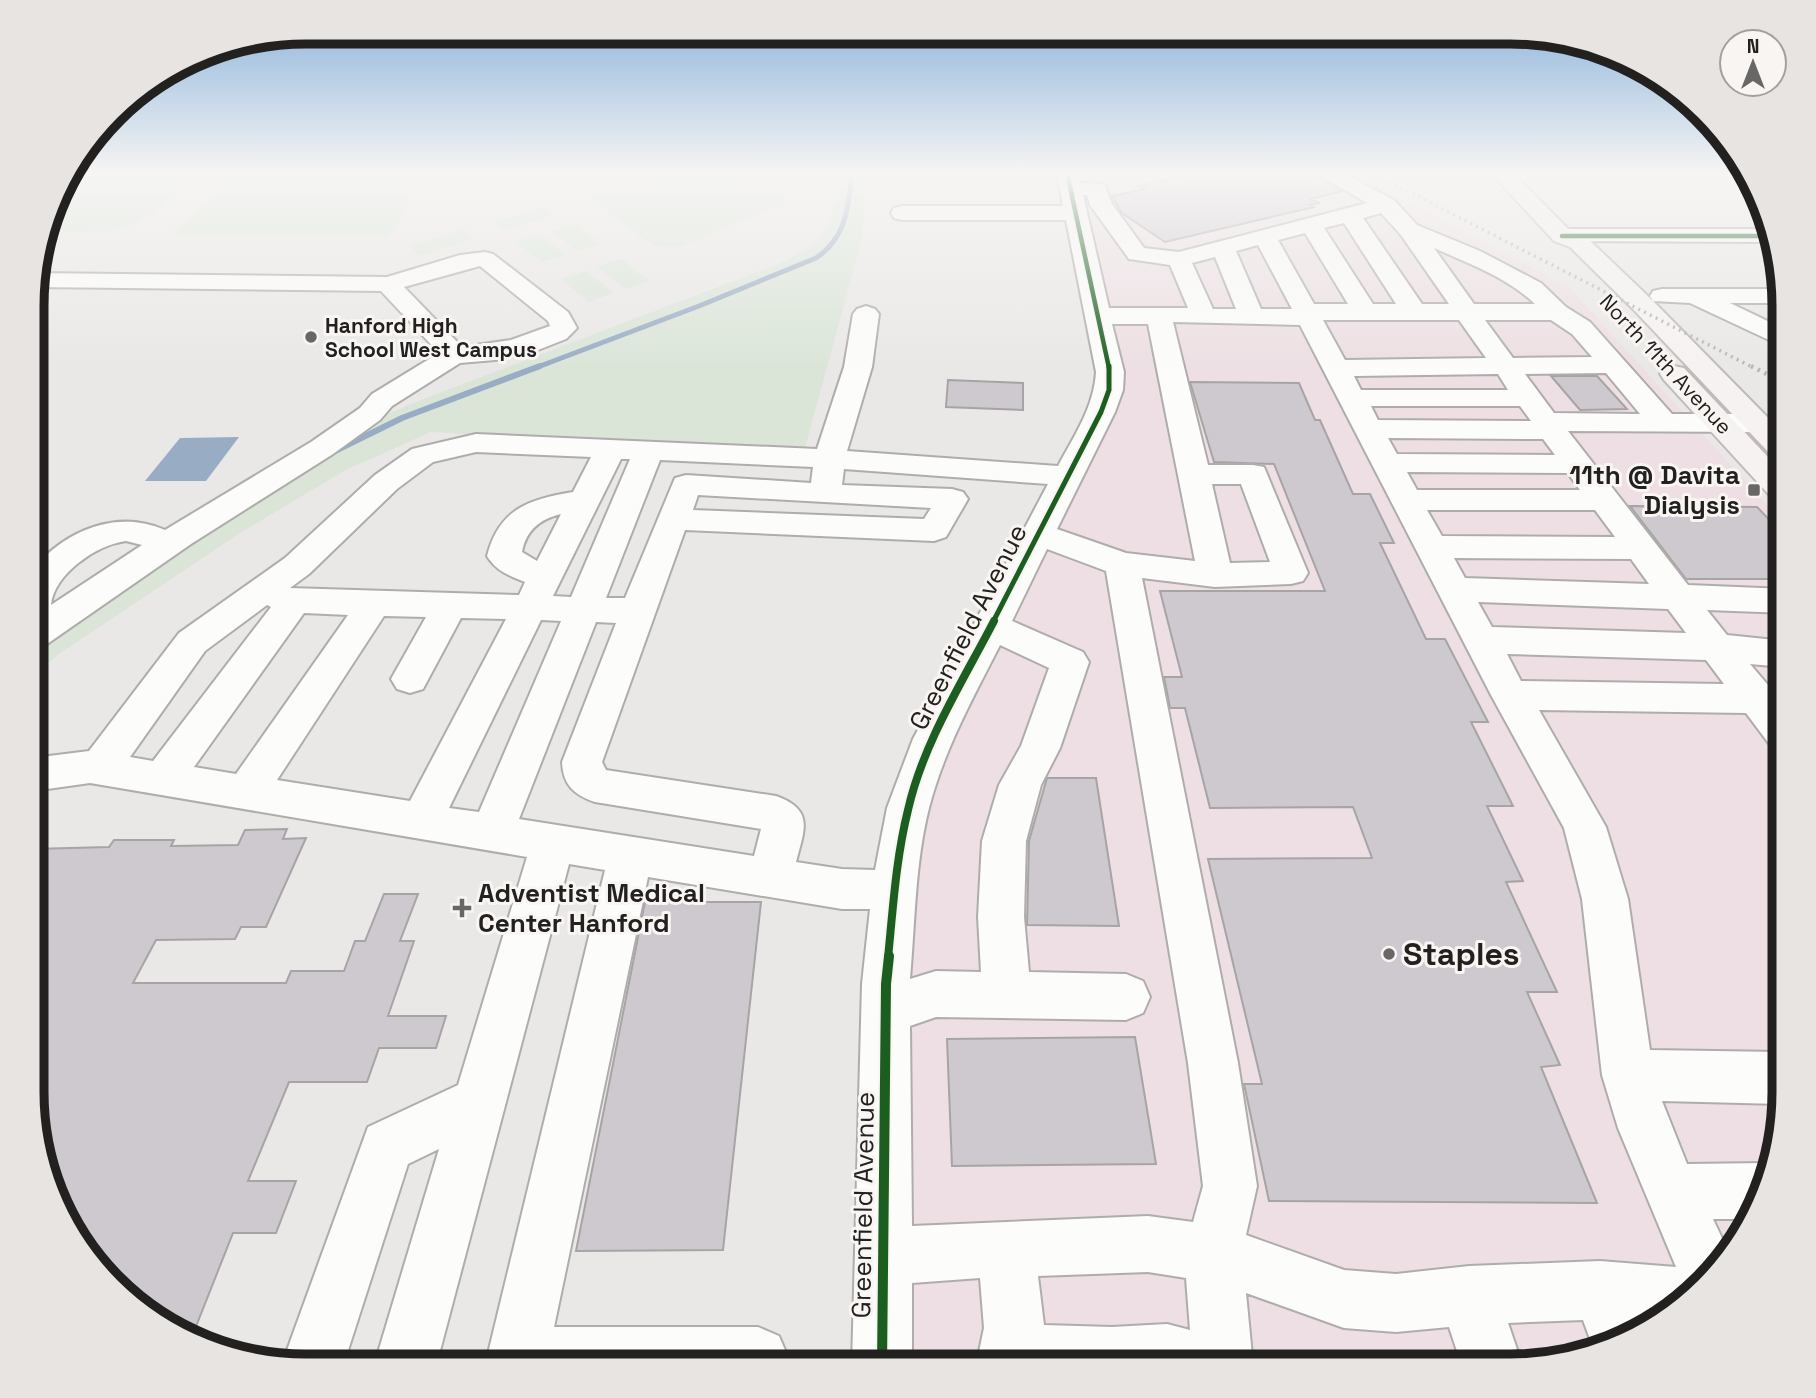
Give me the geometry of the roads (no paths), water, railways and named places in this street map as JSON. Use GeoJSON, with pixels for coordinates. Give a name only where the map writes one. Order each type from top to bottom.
{"type":"FeatureCollection","features":[{"type":"Feature","properties":{"kind":"main road","name":"North 11th Avenue"},"geometry":{"type":"LineString","coordinates":[[1560,238],[1555,244],[1772,479]]}},
{"type":"Feature","properties":{"kind":"main road","name":"North 11th Avenue"},"geometry":{"type":"LineString","coordinates":[[1568,238],[1578,242],[1650,311],[1772,439]]}},
{"type":"Feature","properties":{"kind":"street","name":"Greenfield Avenue"},"geometry":{"type":"LineString","coordinates":[[882,1354],[886,1010],[894,890],[908,808],[933,739],[1101,412],[1109,390],[1110,372],[1099,316],[1090,238]]}},
{"type":"Feature","properties":{"kind":"street"},"geometry":{"type":"LineString","coordinates":[[1125,238],[1171,298]]}},
{"type":"Feature","properties":{"kind":"street"},"geometry":{"type":"LineString","coordinates":[[1137,254],[1179,259],[1256,238]]}},
{"type":"Feature","properties":{"kind":"street"},"geometry":{"type":"LineString","coordinates":[[1266,238],[1338,352],[1386,463],[1584,827],[1605,899],[1628,1075],[1645,1128],[1705,1267]]}},
{"type":"Feature","properties":{"kind":"street"},"geometry":{"type":"LineString","coordinates":[[1314,238],[1338,352]]}},
{"type":"Feature","properties":{"kind":"street"},"geometry":{"type":"LineString","coordinates":[[1364,238],[1419,327],[1498,356],[1595,343]]}},
{"type":"Feature","properties":{"kind":"street"},"geometry":{"type":"LineString","coordinates":[[1415,238],[1498,356],[1679,598],[1717,647],[1770,698]]}},
{"type":"Feature","properties":{"kind":"street"},"geometry":{"type":"LineString","coordinates":[[1429,238],[1472,256],[1532,288],[1558,312],[1581,328],[1663,422]]}},
{"type":"Feature","properties":{"kind":"street"},"geometry":{"type":"LineString","coordinates":[[1223,247],[1252,317]]}},
{"type":"Feature","properties":{"kind":"street"},"geometry":{"type":"LineString","coordinates":[[1472,256],[1516,312]]}},
{"type":"Feature","properties":{"kind":"street"},"geometry":{"type":"LineString","coordinates":[[44,628],[167,544],[322,448],[370,414],[382,400],[454,355],[468,356],[497,351],[555,335],[564,325],[559,317],[485,259],[468,260],[388,284],[45,280]]}},
{"type":"Feature","properties":{"kind":"street"},"geometry":{"type":"LineString","coordinates":[[1179,259],[1171,298],[1195,475],[1215,575]]}},
{"type":"Feature","properties":{"kind":"street"},"geometry":{"type":"LineString","coordinates":[[388,284],[454,355]]}},
{"type":"Feature","properties":{"kind":"street"},"geometry":{"type":"LineString","coordinates":[[1662,296],[1772,296]]}},
{"type":"Feature","properties":{"kind":"street"},"geometry":{"type":"LineString","coordinates":[[1694,296],[1772,333]]}},
{"type":"Feature","properties":{"kind":"street"},"geometry":{"type":"LineString","coordinates":[[1099,316],[1171,298],[1252,317],[1338,352],[1544,417],[1757,423]]}},
{"type":"Feature","properties":{"kind":"street"},"geometry":{"type":"LineString","coordinates":[[1338,352],[1466,312],[1558,312]]}},
{"type":"Feature","properties":{"kind":"street"},"geometry":{"type":"LineString","coordinates":[[826,494],[829,459],[858,367],[866,314]]}},
{"type":"Feature","properties":{"kind":"street"},"geometry":{"type":"LineString","coordinates":[[1338,352],[1498,356],[1614,365]]}},
{"type":"Feature","properties":{"kind":"street"},"geometry":{"type":"LineString","coordinates":[[1338,352],[1544,417]]}},
{"type":"Feature","properties":{"kind":"street"},"geometry":{"type":"LineString","coordinates":[[162,779],[297,566],[386,482],[423,455],[476,443],[829,459],[1069,475]]}},
{"type":"Feature","properties":{"kind":"street"},"geometry":{"type":"LineString","coordinates":[[421,822],[610,450]]}},
{"type":"Feature","properties":{"kind":"street"},"geometry":{"type":"LineString","coordinates":[[492,833],[586,609],[648,452]]}},
{"type":"Feature","properties":{"kind":"street"},"geometry":{"type":"LineString","coordinates":[[1386,463],[1580,464]]}},
{"type":"Feature","properties":{"kind":"street"},"geometry":{"type":"LineString","coordinates":[[1039,534],[1122,564],[1215,575],[1291,573],[1253,474],[1195,475]]}},
{"type":"Feature","properties":{"kind":"street"},"geometry":{"type":"LineString","coordinates":[[673,519],[934,530],[952,499],[686,485],[673,519],[638,611],[582,762],[583,775],[595,785],[776,814],[783,819],[784,824],[770,878]]}},
{"type":"Feature","properties":{"kind":"street"},"geometry":{"type":"LineString","coordinates":[[538,592],[516,565],[504,556],[506,540],[524,517],[550,505],[584,500]]}},
{"type":"Feature","properties":{"kind":"street"},"geometry":{"type":"LineString","coordinates":[[1406,500],[1606,500]]}},
{"type":"Feature","properties":{"kind":"street"},"geometry":{"type":"LineString","coordinates":[[44,578],[85,545],[105,534],[139,531],[167,544]]}},
{"type":"Feature","properties":{"kind":"street"},"geometry":{"type":"LineString","coordinates":[[1432,547],[1641,548]]}},
{"type":"Feature","properties":{"kind":"street"},"geometry":{"type":"LineString","coordinates":[[1122,564],[1213,1063],[1230,1186],[1213,1254],[1222,1354]]}},
{"type":"Feature","properties":{"kind":"street"},"geometry":{"type":"LineString","coordinates":[[1454,589],[1772,601]]}},
{"type":"Feature","properties":{"kind":"street"},"geometry":{"type":"LineString","coordinates":[[99,768],[192,642],[277,596],[373,605],[450,606],[538,592],[586,609],[638,611]]}},
{"type":"Feature","properties":{"kind":"street"},"geometry":{"type":"LineString","coordinates":[[246,793],[373,605]]}},
{"type":"Feature","properties":{"kind":"street"},"geometry":{"type":"LineString","coordinates":[[410,679],[450,606]]}},
{"type":"Feature","properties":{"kind":"street"},"geometry":{"type":"LineString","coordinates":[[991,626],[1070,663],[1040,748],[1020,785],[1004,841],[1001,917],[1007,995]]}},
{"type":"Feature","properties":{"kind":"street"},"geometry":{"type":"LineString","coordinates":[[1482,640],[1717,647],[1772,653]]}},
{"type":"Feature","properties":{"kind":"street"},"geometry":{"type":"LineString","coordinates":[[1510,695],[1770,698]]}},
{"type":"Feature","properties":{"kind":"street"},"geometry":{"type":"LineString","coordinates":[[44,773],[99,768],[770,878],[842,889],[894,890]]}},
{"type":"Feature","properties":{"kind":"street"},"geometry":{"type":"LineString","coordinates":[[408,1354],[553,843]]}},
{"type":"Feature","properties":{"kind":"street"},"geometry":{"type":"LineString","coordinates":[[519,1354],[630,856]]}},
{"type":"Feature","properties":{"kind":"street"},"geometry":{"type":"LineString","coordinates":[[886,1010],[936,994],[1126,997]]}},
{"type":"Feature","properties":{"kind":"street"},"geometry":{"type":"LineString","coordinates":[[1628,1075],[1772,1078]]}},
{"type":"Feature","properties":{"kind":"street"},"geometry":{"type":"LineString","coordinates":[[316,1354],[387,1146],[480,1102]]}},
{"type":"Feature","properties":{"kind":"street"},"geometry":{"type":"LineString","coordinates":[[1671,1192],[1752,1191]]}},
{"type":"Feature","properties":{"kind":"street"},"geometry":{"type":"LineString","coordinates":[[884,1256],[1006,1248],[1148,1244],[1213,1254],[1277,1273],[1345,1299],[1396,1303],[1469,1296],[1611,1316],[1669,1301]]}},
{"type":"Feature","properties":{"kind":"street"},"geometry":{"type":"LineString","coordinates":[[1006,1248],[1014,1328],[1008,1354]]}},
{"type":"Feature","properties":{"kind":"street"},"geometry":{"type":"LineString","coordinates":[[1469,1296],[1488,1354]]}},
{"type":"Feature","properties":{"kind":"water"},"geometry":{"type":"Polygon","coordinates":[[[239,437],[206,481],[145,481],[180,438],[239,437]]]}},
{"type":"Feature","properties":{"kind":"waterway"},"geometry":{"type":"LineString","coordinates":[[535,368],[816,258],[836,238]]}},
{"type":"Feature","properties":{"kind":"waterway"},"geometry":{"type":"LineString","coordinates":[[335,451],[402,418],[540,366]]}},
{"type":"Feature","properties":{"kind":"railway"},"geometry":{"type":"LineString","coordinates":[[1500,238],[1754,368]]}},
{"type":"Feature","properties":{"kind":"railway"},"geometry":{"type":"LineString","coordinates":[[1751,366],[1772,377]]}},
{"type":"Feature","properties":{"kind":"place","name":"Hanford High School West Campus"},"geometry":{"type":"Point","coordinates":[311,337]}},
{"type":"Feature","properties":{"kind":"place","name":"11th @ Davita Dialysis"},"geometry":{"type":"Point","coordinates":[1754,490]}},
{"type":"Feature","properties":{"kind":"place","name":"Adventist Medical Center Hanford"},"geometry":{"type":"Point","coordinates":[462,908]}},
{"type":"Feature","properties":{"kind":"place","name":"Staples"},"geometry":{"type":"Point","coordinates":[1389,954]}}]}
